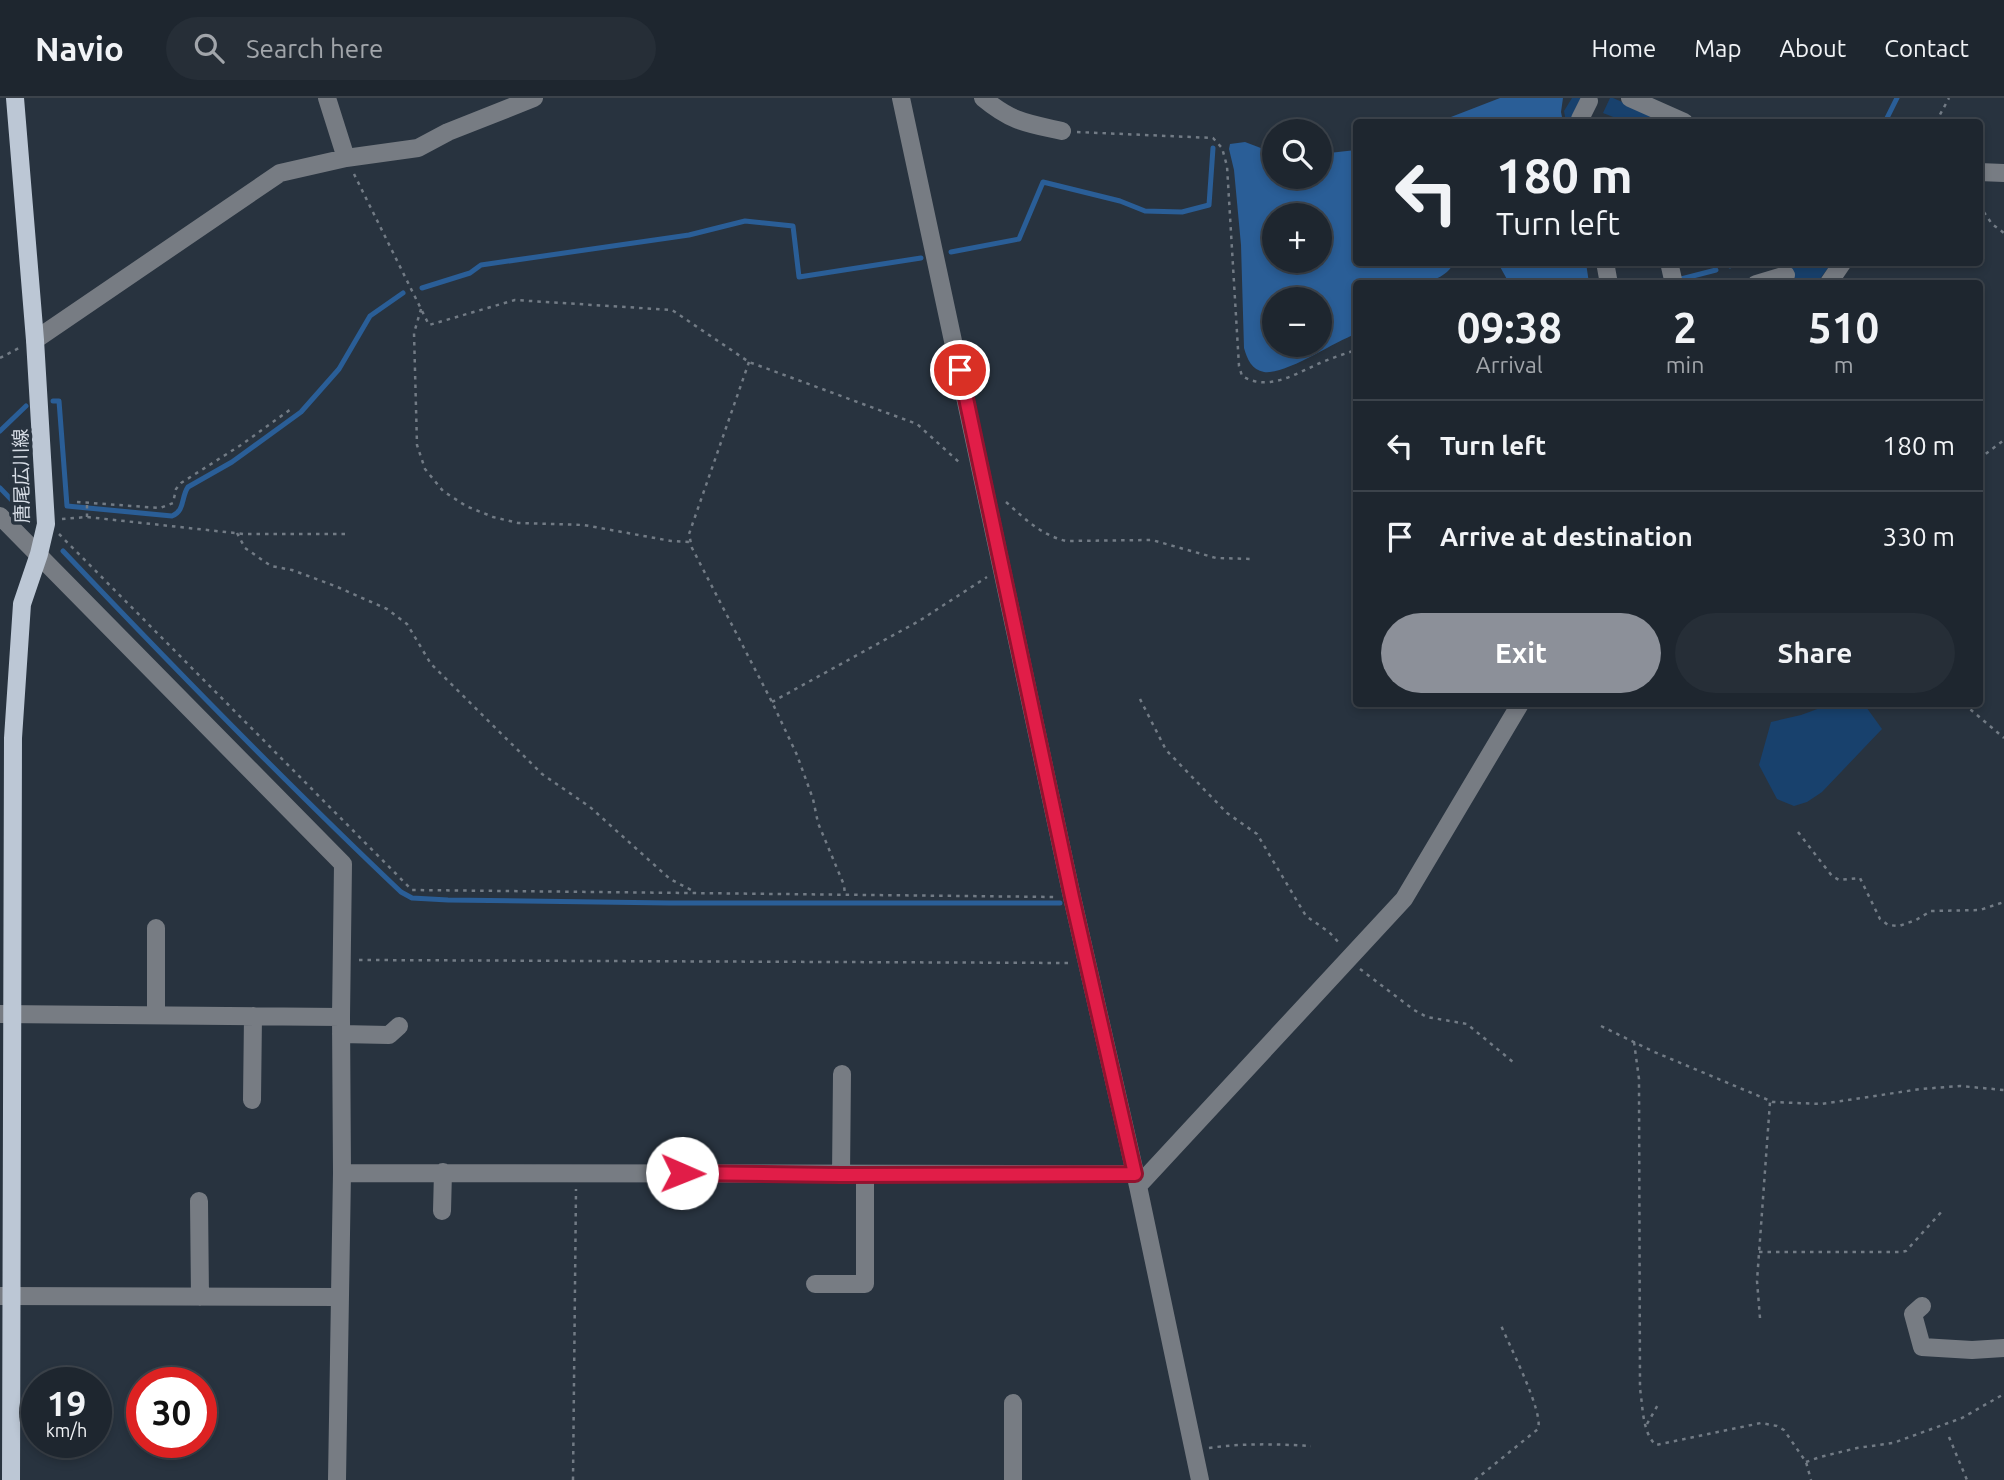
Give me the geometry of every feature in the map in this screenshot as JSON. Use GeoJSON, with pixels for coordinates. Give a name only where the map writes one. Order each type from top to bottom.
{"type":"FeatureCollection","features":[{"type":"Feature","properties":{"kind":"main road","name":"唐尾広川線"},"geometry":{"type":"LineString","coordinates":[[11,1480],[6,1296],[7,738],[22,604],[46,523],[35,340],[15,98]]}},
{"type":"Feature","properties":{"kind":"street"},"geometry":{"type":"LineString","coordinates":[[327,98],[346,158]]}},
{"type":"Feature","properties":{"kind":"street"},"geometry":{"type":"LineString","coordinates":[[35,340],[279,173],[346,158],[418,148],[448,132],[534,98]]}},
{"type":"Feature","properties":{"kind":"street"},"geometry":{"type":"LineString","coordinates":[[901,98],[1200,1480]]}},
{"type":"Feature","properties":{"kind":"street"},"geometry":{"type":"LineString","coordinates":[[983,98],[1001,113],[1018,122],[1062,131]]}},
{"type":"Feature","properties":{"kind":"street"},"geometry":{"type":"LineString","coordinates":[[1630,98],[1677,119]]}},
{"type":"Feature","properties":{"kind":"street"},"geometry":{"type":"LineString","coordinates":[[1580,119],[1589,101]]}},
{"type":"Feature","properties":{"kind":"street"},"geometry":{"type":"LineString","coordinates":[[1983,172],[2004,173]]}},
{"type":"Feature","properties":{"kind":"street"},"geometry":{"type":"LineString","coordinates":[[1769,280],[1786,275]]}},
{"type":"Feature","properties":{"kind":"street"},"geometry":{"type":"LineString","coordinates":[[0,516],[343,864],[337,1480]]}},
{"type":"Feature","properties":{"kind":"street"},"geometry":{"type":"LineString","coordinates":[[342,1173],[576,1171],[1136,1180],[1404,899],[1514,707]]}},
{"type":"Feature","properties":{"kind":"street"},"geometry":{"type":"LineString","coordinates":[[156,928],[156,1015]]}},
{"type":"Feature","properties":{"kind":"street"},"geometry":{"type":"LineString","coordinates":[[6,1014],[253,1016],[341,1026],[389,1035],[399,1026]]}},
{"type":"Feature","properties":{"kind":"street"},"geometry":{"type":"LineString","coordinates":[[252,1100],[253,1016]]}},
{"type":"Feature","properties":{"kind":"street"},"geometry":{"type":"LineString","coordinates":[[841,1175],[842,1074]]}},
{"type":"Feature","properties":{"kind":"street"},"geometry":{"type":"LineString","coordinates":[[442,1211],[443,1172]]}},
{"type":"Feature","properties":{"kind":"street"},"geometry":{"type":"LineString","coordinates":[[815,1284],[865,1284],[865,1175]]}},
{"type":"Feature","properties":{"kind":"street"},"geometry":{"type":"LineString","coordinates":[[199,1201],[200,1297]]}},
{"type":"Feature","properties":{"kind":"street"},"geometry":{"type":"LineString","coordinates":[[6,1296],[339,1297]]}},
{"type":"Feature","properties":{"kind":"street"},"geometry":{"type":"LineString","coordinates":[[1922,1306],[1913,1314],[1922,1347],[1972,1350],[2004,1348]]}},
{"type":"Feature","properties":{"kind":"street"},"geometry":{"type":"LineString","coordinates":[[1013,1403],[1013,1480]]}},
{"type":"Feature","properties":{"kind":"path"},"geometry":{"type":"LineString","coordinates":[[1938,119],[1949,98]]}},
{"type":"Feature","properties":{"kind":"path"},"geometry":{"type":"LineString","coordinates":[[1062,131],[1213,138],[1222,148],[1227,166],[1239,366],[1242,376],[1250,381],[1282,381],[1353,351]]}},
{"type":"Feature","properties":{"kind":"path"},"geometry":{"type":"LineString","coordinates":[[346,158],[429,325],[515,300],[672,310],[750,362],[917,424],[961,463]]}},
{"type":"Feature","properties":{"kind":"path"},"geometry":{"type":"LineString","coordinates":[[1983,211],[1992,224],[2004,233]]}},
{"type":"Feature","properties":{"kind":"path"},"geometry":{"type":"LineString","coordinates":[[421,309],[414,333],[417,445],[425,469],[443,491],[466,506],[518,523],[584,525],[671,541],[691,542]]}},
{"type":"Feature","properties":{"kind":"path"},"geometry":{"type":"LineString","coordinates":[[750,362],[689,534],[807,779],[818,823],[844,885],[845,895]]}},
{"type":"Feature","properties":{"kind":"path"},"geometry":{"type":"LineString","coordinates":[[77,502],[160,508],[167,506],[173,503],[176,489],[181,483],[291,409]]}},
{"type":"Feature","properties":{"kind":"path"},"geometry":{"type":"LineString","coordinates":[[1983,456],[2004,440]]}},
{"type":"Feature","properties":{"kind":"path"},"geometry":{"type":"LineString","coordinates":[[987,496],[1004,501],[1038,530],[1053,538],[1066,541],[1152,540],[1216,558],[1253,559]]}},
{"type":"Feature","properties":{"kind":"path"},"geometry":{"type":"LineString","coordinates":[[87,503],[87,517]]}},
{"type":"Feature","properties":{"kind":"path"},"geometry":{"type":"LineString","coordinates":[[46,523],[87,517],[237,533],[345,534]]}},
{"type":"Feature","properties":{"kind":"path"},"geometry":{"type":"LineString","coordinates":[[46,523],[63,536],[412,890],[1072,897]]}},
{"type":"Feature","properties":{"kind":"path"},"geometry":{"type":"LineString","coordinates":[[237,533],[245,548],[271,566],[292,570],[335,586],[387,609],[407,624],[432,664],[542,774],[590,807],[670,879],[698,893]]}},
{"type":"Feature","properties":{"kind":"path"},"geometry":{"type":"LineString","coordinates":[[772,702],[919,621],[986,577],[1003,569]]}},
{"type":"Feature","properties":{"kind":"path"},"geometry":{"type":"LineString","coordinates":[[1140,699],[1166,750],[1227,813],[1257,834],[1306,916],[1329,932],[1348,957],[1414,1010],[1427,1017],[1467,1024],[1513,1062]]}},
{"type":"Feature","properties":{"kind":"path"},"geometry":{"type":"LineString","coordinates":[[1968,707],[2004,738]]}},
{"type":"Feature","properties":{"kind":"path"},"geometry":{"type":"LineString","coordinates":[[1798,832],[1832,876],[1839,880],[1860,878],[1880,919],[1888,925],[1899,926],[1931,911],[1980,910],[2004,902]]}},
{"type":"Feature","properties":{"kind":"path"},"geometry":{"type":"LineString","coordinates":[[342,960],[1087,963]]}},
{"type":"Feature","properties":{"kind":"path"},"geometry":{"type":"LineString","coordinates":[[1601,1026],[1770,1101],[1821,1104],[1960,1086],[2004,1090]]}},
{"type":"Feature","properties":{"kind":"path"},"geometry":{"type":"LineString","coordinates":[[1634,1042],[1639,1079],[1640,1389],[1646,1426],[1656,1445],[1761,1423],[1777,1426],[1784,1430],[1806,1462],[1811,1480]]}},
{"type":"Feature","properties":{"kind":"path"},"geometry":{"type":"LineString","coordinates":[[1760,1318],[1757,1281],[1770,1101]]}},
{"type":"Feature","properties":{"kind":"path"},"geometry":{"type":"LineString","coordinates":[[573,1480],[576,1171]]}},
{"type":"Feature","properties":{"kind":"path"},"geometry":{"type":"LineString","coordinates":[[1759,1252],[1906,1251],[1944,1209]]}},
{"type":"Feature","properties":{"kind":"path"},"geometry":{"type":"LineString","coordinates":[[1475,1480],[1538,1429],[1540,1422],[1536,1406],[1500,1323]]}},
{"type":"Feature","properties":{"kind":"path"},"geometry":{"type":"LineString","coordinates":[[1806,1462],[1857,1448],[1893,1443],[1962,1418],[2004,1394]]}},
{"type":"Feature","properties":{"kind":"path"},"geometry":{"type":"LineString","coordinates":[[1646,1426],[1659,1403]]}},
{"type":"Feature","properties":{"kind":"path"},"geometry":{"type":"LineString","coordinates":[[1949,1437],[1967,1480]]}},
{"type":"Feature","properties":{"kind":"path"},"geometry":{"type":"LineString","coordinates":[[1194,1451],[1265,1444],[1311,1446]]}},
{"type":"Feature","properties":{"kind":"shaded area"},"geometry":{"type":"Polygon","coordinates":[[[1500,98],[1563,98],[1562,119],[1446,119],[1500,98]]]}},
{"type":"Feature","properties":{"kind":"shaded area"},"geometry":{"type":"Polygon","coordinates":[[[1572,98],[1582,98],[1575,119],[1565,119],[1564,111],[1572,98]]]}},
{"type":"Feature","properties":{"kind":"shaded area"},"geometry":{"type":"Polygon","coordinates":[[[1610,98],[1613,98],[1661,119],[1618,119],[1603,113],[1610,98]]]}},
{"type":"Feature","properties":{"kind":"shaded area"},"geometry":{"type":"Polygon","coordinates":[[[1245,142],[1262,148],[1262,189],[1332,189],[1332,153],[1353,150],[1353,266],[1452,266],[1447,272],[1432,280],[1353,280],[1353,335],[1332,345],[1332,287],[1262,287],[1262,357],[1309,357],[1273,372],[1256,369],[1248,360],[1244,348],[1241,245],[1230,144],[1245,142]]]}},
{"type":"Feature","properties":{"kind":"shaded area"},"geometry":{"type":"Polygon","coordinates":[[[1500,266],[1586,266],[1589,280],[1507,280],[1500,266]]]}},
{"type":"Feature","properties":{"kind":"shaded area"},"geometry":{"type":"Polygon","coordinates":[[[1790,266],[1830,266],[1819,280],[1794,280],[1790,266]]]}},
{"type":"Feature","properties":{"kind":"shaded area"},"geometry":{"type":"Polygon","coordinates":[[[1823,707],[1866,707],[1882,729],[1822,792],[1807,802],[1794,806],[1777,799],[1759,765],[1771,722],[1823,707]]]}},
{"type":"Feature","properties":{"kind":"waterway"},"geometry":{"type":"LineString","coordinates":[[1886,119],[1897,98]]}},
{"type":"Feature","properties":{"kind":"waterway"},"geometry":{"type":"LineString","coordinates":[[951,252],[1019,239],[1043,182],[1120,201],[1145,211],[1182,212],[1209,205],[1213,148]]}},
{"type":"Feature","properties":{"kind":"waterway"},"geometry":{"type":"LineString","coordinates":[[422,288],[470,273],[481,265],[689,235],[745,221],[793,226],[799,277],[921,258]]}},
{"type":"Feature","properties":{"kind":"waterway"},"geometry":{"type":"LineString","coordinates":[[1681,279],[1716,270]]}},
{"type":"Feature","properties":{"kind":"waterway"},"geometry":{"type":"LineString","coordinates":[[53,401],[59,401],[67,506],[172,516],[179,511],[188,487],[232,462],[301,412],[339,369],[370,316],[403,293]]}},
{"type":"Feature","properties":{"kind":"waterway"},"geometry":{"type":"LineString","coordinates":[[0,431],[26,406]]}},
{"type":"Feature","properties":{"kind":"waterway"},"geometry":{"type":"LineString","coordinates":[[0,488],[28,517]]}},
{"type":"Feature","properties":{"kind":"waterway"},"geometry":{"type":"LineString","coordinates":[[63,551],[272,766],[401,892],[412,898],[669,903],[1060,903]]}},
{"type":"Feature","properties":{"kind":"route"},"geometry":{"type":"LineString","coordinates":[[682,1173],[1135,1174],[1072,897],[960,370]]}}]}
